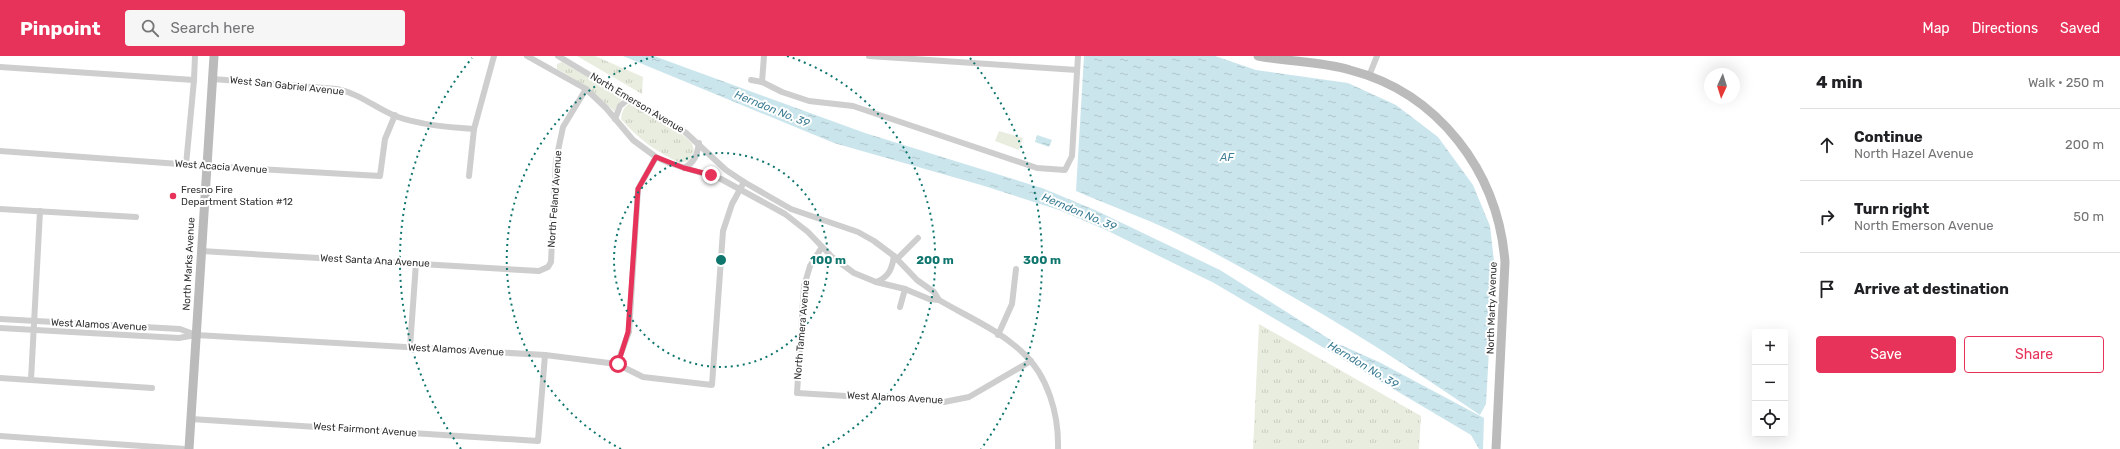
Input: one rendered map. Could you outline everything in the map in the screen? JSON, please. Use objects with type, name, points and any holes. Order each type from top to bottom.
[{"type":"street","points":[[186,164],[195,56]]},
{"type":"street","name":"North Marks Avenue","points":[[189,449],[214,56]]},
{"type":"street","points":[[470,176],[474,129],[494,56]]},
{"type":"street","name":"North Emerson Avenue","points":[[527,56],[586,90],[615,119],[633,140],[656,157],[684,168],[721,179],[741,188],[799,224],[843,266],[854,273],[876,282],[905,289],[929,299],[939,300],[1012,343],[1031,361],[1049,393],[1058,425],[1058,449]]},
{"type":"street","name":"North Emerson Avenue","points":[[558,56],[674,124],[699,143],[726,170],[744,182],[791,209],[858,232],[874,241],[896,257],[917,280],[934,292],[939,300]]},
{"type":"street","points":[[762,82],[764,56]]},
{"type":"street","points":[[869,56],[1077,70]]},
{"type":"street","points":[[751,80],[762,82],[782,92],[809,101],[853,106],[1038,168],[1065,170],[1072,156],[1078,56]]},
{"type":"street","name":"North Marty Avenue","points":[[1258,56],[1334,65],[1370,76],[1409,96],[1448,128],[1476,165],[1496,208],[1504,243],[1506,280],[1496,449]]},
{"type":"street","points":[[1370,76],[1377,56]]},
{"type":"street","points":[[0,67],[194,80]]},
{"type":"street","name":"West San Gabriel Avenue","points":[[213,79],[337,89],[356,94],[394,115],[441,127],[474,129]]},
{"type":"street","name":"North Feland Avenue","points":[[548,267],[551,262],[556,160],[563,128],[586,90]]},
{"type":"street","points":[[615,119],[620,106],[630,98]]},
{"type":"street","name":"West Acacia Avenue","points":[[0,151],[207,166],[380,176],[385,138],[394,115]]},
{"type":"street","points":[[684,168],[692,164],[696,158],[699,143]]},
{"type":"street","points":[[618,364],[628,332],[638,189],[656,157]]},
{"type":"street","points":[[741,188],[744,182]]},
{"type":"street","name":"West Alamos Avenue","points":[[0,319],[180,329],[196,334],[545,355],[618,364],[643,377],[712,385],[723,231],[729,212],[741,188]]},
{"type":"street","points":[[0,209],[136,217]]},
{"type":"street","points":[[31,380],[40,211]]},
{"type":"street","points":[[876,282],[886,277],[890,272],[896,257],[918,238]]},
{"type":"street","name":"North Tamera Avenue","points":[[797,393],[804,286],[810,266],[822,247]]},
{"type":"street","name":"West Santa Ana Avenue","points":[[201,251],[539,271],[548,267]]},
{"type":"street","points":[[410,347],[416,263]]},
{"type":"street","points":[[998,335],[1012,304],[1016,269]]},
{"type":"street","points":[[900,307],[905,289]]},
{"type":"street","name":"West Alamos Avenue","points":[[0,328],[179,338],[196,334]]},
{"type":"street","name":"West Fairmont Avenue","points":[[191,419],[538,441],[545,355]]},
{"type":"street","name":"West Alamos Avenue","points":[[797,393],[944,402],[970,397],[1031,361]]},
{"type":"street","points":[[0,378],[152,388]]},
{"type":"street","points":[[0,436],[185,449]]},
{"type":"green space","points":[[577,56],[595,56],[643,77],[642,94]]},
{"type":"green space","points":[[562,62],[623,98],[614,111],[587,87],[557,69],[557,64]]},
{"type":"green space","points":[[631,103],[677,130],[692,143],[694,151],[689,161],[680,163],[663,154],[641,139],[627,126],[621,119],[623,110]]},
{"type":"green space","points":[[999,131],[1023,138],[1019,150],[995,141]]},
{"type":"green space","points":[[1259,324],[1421,416],[1419,449],[1253,449]]},
{"type":"water","name":"Herndon No. 39","points":[[623,56],[654,56],[865,133],[1042,188],[1095,210],[1220,270],[1334,342],[1379,362],[1484,418],[1483,449],[1479,449],[1471,435],[1214,283],[1106,230],[1059,210],[981,185],[834,143]]},
{"type":"water","name":"AF","points":[[1084,56],[1215,56],[1256,70],[1348,83],[1396,105],[1438,137],[1473,185],[1490,226],[1494,261],[1486,404],[1480,415],[1373,345],[1264,280],[1176,233],[1076,191]]},
{"type":"water","points":[[1037,135],[1052,140],[1049,147],[1035,142]]},
{"type":"place","name":"Fresno Fire Department Station #12","points":[[173,196]]},
{"type":"route","points":[[618,364],[628,332],[638,189],[656,157],[684,168],[711,175]]}]
